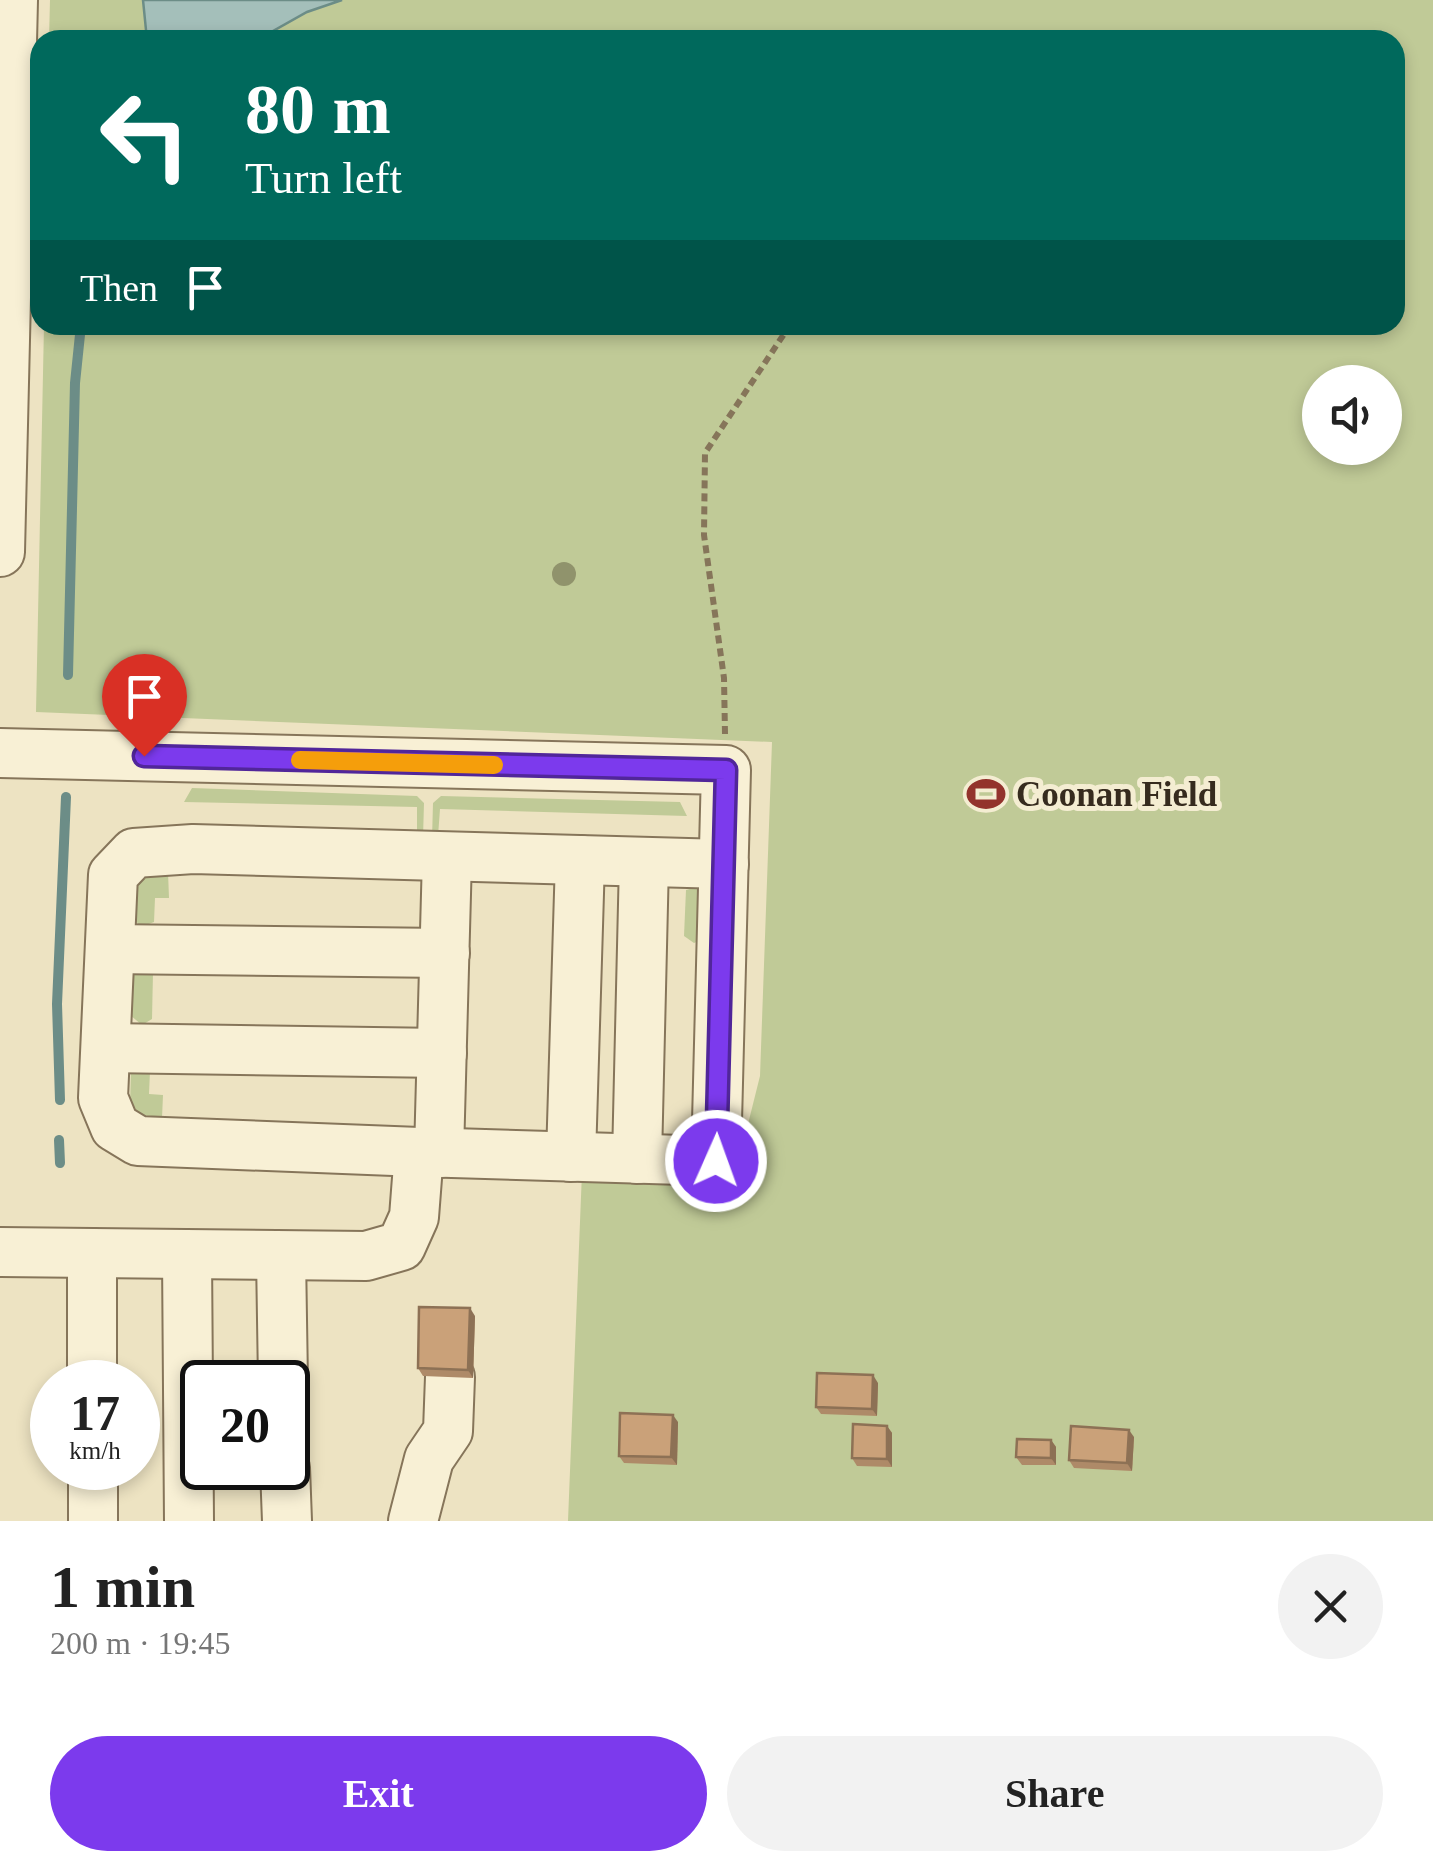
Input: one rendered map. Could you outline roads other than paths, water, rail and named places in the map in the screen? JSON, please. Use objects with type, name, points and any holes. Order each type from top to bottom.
[{"type":"street","points":[[0,552],[13,0]]},
{"type":"street","points":[[0,753],[726,770],[724,864],[716,1161],[138,1141],[116,1127],[103,1098],[113,875],[134,854],[193,849],[724,864]]},
{"type":"street","points":[[0,1252],[366,1256],[401,1246],[414,1216],[429,1153],[442,1053],[447,856]]},
{"type":"street","points":[[571,1157],[580,860]]},
{"type":"street","points":[[637,1159],[644,862]]},
{"type":"street","points":[[110,948],[445,953]]},
{"type":"street","points":[[106,1048],[442,1053]]},
{"type":"street","points":[[92,1253],[92,1360]]},
{"type":"street","points":[[187,1255],[189,1521]]},
{"type":"street","points":[[280,1256],[283,1360]]},
{"type":"street","points":[[413,1521],[429,1460],[448,1431],[450,1377]]},
{"type":"street","points":[[93,1490],[93,1521]]},
{"type":"street","points":[[286,1490],[287,1521]]},
{"type":"water","points":[[143,0],[342,0],[307,12],[275,30],[146,30]]},
{"type":"waterway","points":[[68,675],[75,383],[80,335]]},
{"type":"waterway","points":[[60,1100],[57,1004],[66,797]]},
{"type":"waterway","points":[[59,1140],[60,1163]]},
{"type":"place","name":"Coonan Field","points":[[986,794]]}]
